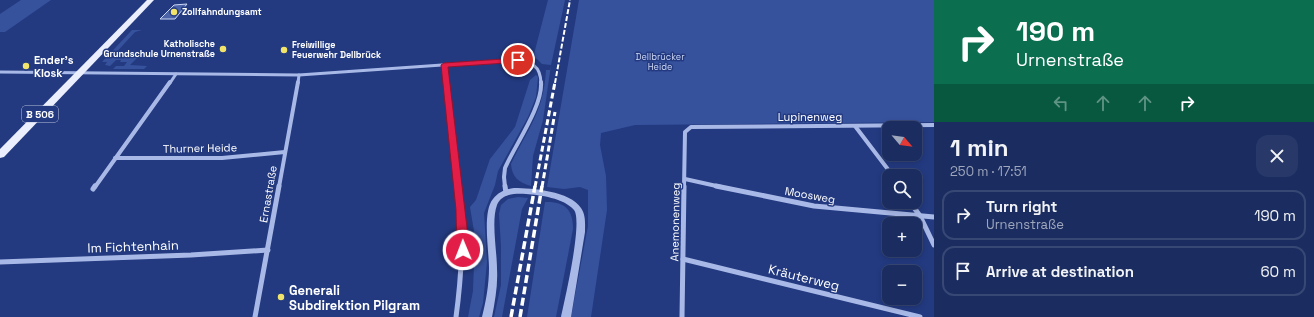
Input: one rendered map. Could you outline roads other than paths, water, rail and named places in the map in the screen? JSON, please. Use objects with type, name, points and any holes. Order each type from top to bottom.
[{"type":"main road","name":"B 506","points":[[0,155],[151,0]]},
{"type":"street","points":[[0,72],[299,75],[518,60],[529,63],[540,70],[542,76],[536,106],[531,119],[504,168],[503,179],[506,192]]},
{"type":"street","points":[[444,65],[463,236],[462,277],[456,317]]},
{"type":"street","points":[[93,189],[176,74]]},
{"type":"street","name":"Ernastraße","points":[[255,317],[299,75]]},
{"type":"street","name":"Lupinenweg","points":[[687,129],[691,127],[934,125]]},
{"type":"street","points":[[855,126],[888,169]]},
{"type":"street","name":"Anemonenweg","points":[[682,317],[685,132],[687,129]]},
{"type":"street","name":"Thurner Heide","points":[[115,158],[222,158],[285,152]]},
{"type":"street","name":"Moosweg","points":[[685,179],[814,206],[934,217]]},
{"type":"street","points":[[487,317],[491,299],[493,273],[492,210],[495,202],[506,192],[517,191],[559,197],[570,202],[578,209],[581,218],[581,232],[566,317]]},
{"type":"street","points":[[915,209],[934,245]]},
{"type":"street","name":"Im Fichtenhain","points":[[0,262],[191,255],[268,250]]},
{"type":"street","name":"Kräuterweg","points":[[683,259],[920,317]]},
{"type":"railway","points":[[555,83],[570,0]]},
{"type":"railway","points":[[535,187],[555,82]]},
{"type":"railway","points":[[542,187],[555,112]]},
{"type":"railway","points":[[511,317],[535,186]]},
{"type":"railway","points":[[520,317],[542,186]]},
{"type":"place","name":"Zollfahndungsamt","points":[[174,12]]},
{"type":"place","name":"Katholische Grundschule Urnenstraße","points":[[223,49]]},
{"type":"place","name":"Freiwillige Feuerwehr Dellbrück","points":[[284,50]]},
{"type":"place","name":"Ender's Kiosk","points":[[26,66]]},
{"type":"place","name":"Generali Subdirektion Pilgram","points":[[281,297]]},
{"type":"park label","name":"Dellbrücker Heide","points":[[660,62]]}]
